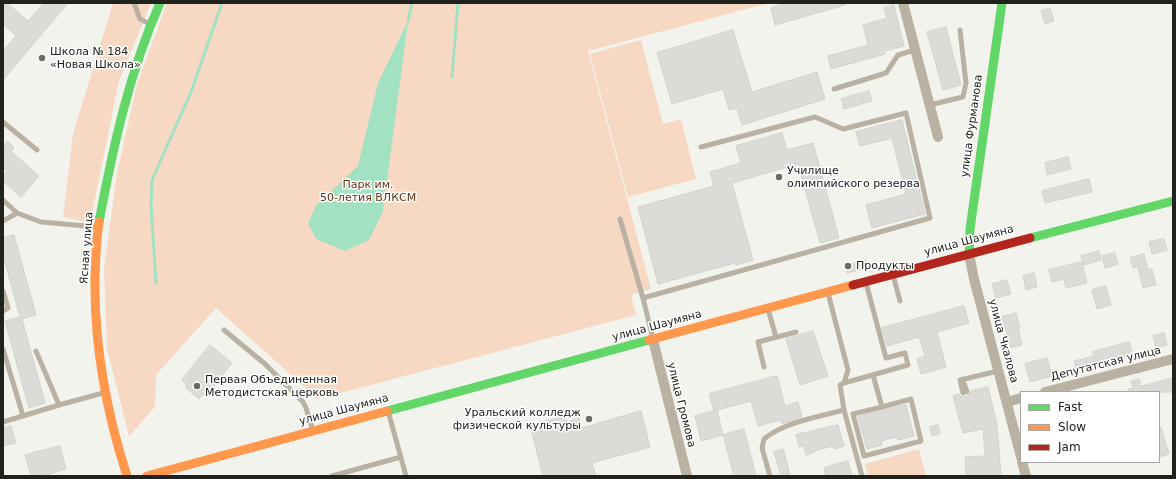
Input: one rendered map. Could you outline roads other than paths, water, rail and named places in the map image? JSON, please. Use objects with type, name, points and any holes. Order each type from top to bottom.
[{"type":"street","name":"Ясная улица","points":[[127,476],[119,455],[103,392],[97,345],[96,274],[98,227],[111,155],[129,85],[150,24],[160,3]]},
{"type":"street","points":[[903,3],[938,137]]},
{"type":"street","name":"улица Фурманова","points":[[969,254],[970,229],[1002,3]]},
{"type":"street","name":"улица Шаумяна","points":[[147,476],[893,274],[1173,201]]},
{"type":"street","name":"улица Чкалова","points":[[969,254],[974,279],[1020,453]]},
{"type":"street","name":"улица Громова","points":[[653,340],[687,476]]},
{"type":"street","name":"Депутатская улица","points":[[1049,391],[1173,359]]},
{"type":"street","points":[[1007,402],[1020,398]]},
{"type":"street","points":[[1022,463],[1026,476]]},
{"type":"lane","points":[[134,3],[140,19],[150,24]]},
{"type":"lane","points":[[929,105],[963,97],[966,83],[960,30]]},
{"type":"lane","points":[[834,89],[886,73],[898,55],[915,50]]},
{"type":"lane","points":[[643,298],[930,218],[906,113],[843,129],[815,117],[701,147]]},
{"type":"lane","points":[[3,122],[37,150]]},
{"type":"lane","points":[[3,200],[17,213],[41,222],[98,227]]},
{"type":"lane","points":[[3,221],[17,213]]},
{"type":"lane","points":[[620,219],[643,298],[653,340]]},
{"type":"lane","points":[[893,274],[900,301]]},
{"type":"lane","points":[[862,476],[844,410],[840,385],[908,365],[904,353],[886,358],[866,282]]},
{"type":"lane","points":[[3,291],[8,308],[3,311]]},
{"type":"lane","points":[[827,292],[840,329],[848,370],[844,383]]},
{"type":"lane","points":[[768,308],[776,337]]},
{"type":"lane","points":[[224,330],[265,364],[303,402],[313,432]]},
{"type":"lane","points":[[764,367],[758,342],[796,332]]},
{"type":"lane","points":[[3,349],[23,416]]},
{"type":"lane","points":[[36,351],[59,405]]},
{"type":"lane","points":[[965,393],[963,380],[998,371]]},
{"type":"lane","points":[[873,375],[882,407]]},
{"type":"lane","points":[[3,422],[103,392]]},
{"type":"lane","points":[[911,399],[922,441],[864,456],[853,414],[882,407],[911,399]]},
{"type":"lane","points":[[770,476],[762,448],[764,439],[771,433],[794,424],[844,410]]},
{"type":"lane","points":[[388,411],[406,476]]},
{"type":"lane","points":[[332,476],[401,457]]},
{"type":"waterway","points":[[156,283],[151,206],[152,180],[191,92],[222,3]]},
{"type":"waterway","points":[[408,21],[412,3]]},
{"type":"waterway","points":[[452,77],[458,3]]},
{"type":"place","name":"Школа № 184 «Новая Школа»","points":[[42,58]]},
{"type":"place","name":"Училище олимпийского резерва","points":[[779,177]]},
{"type":"place","name":"Продукты","points":[[848,266]]},
{"type":"place","name":"Первая Объединенная Методистская церковь","points":[[197,386]]},
{"type":"place","name":"Уральский колледж физической культуры","points":[[589,419]]},
{"type":"park label","name":"Парк им. 50-летия ВЛКСМ","points":[[368,191]]}]
